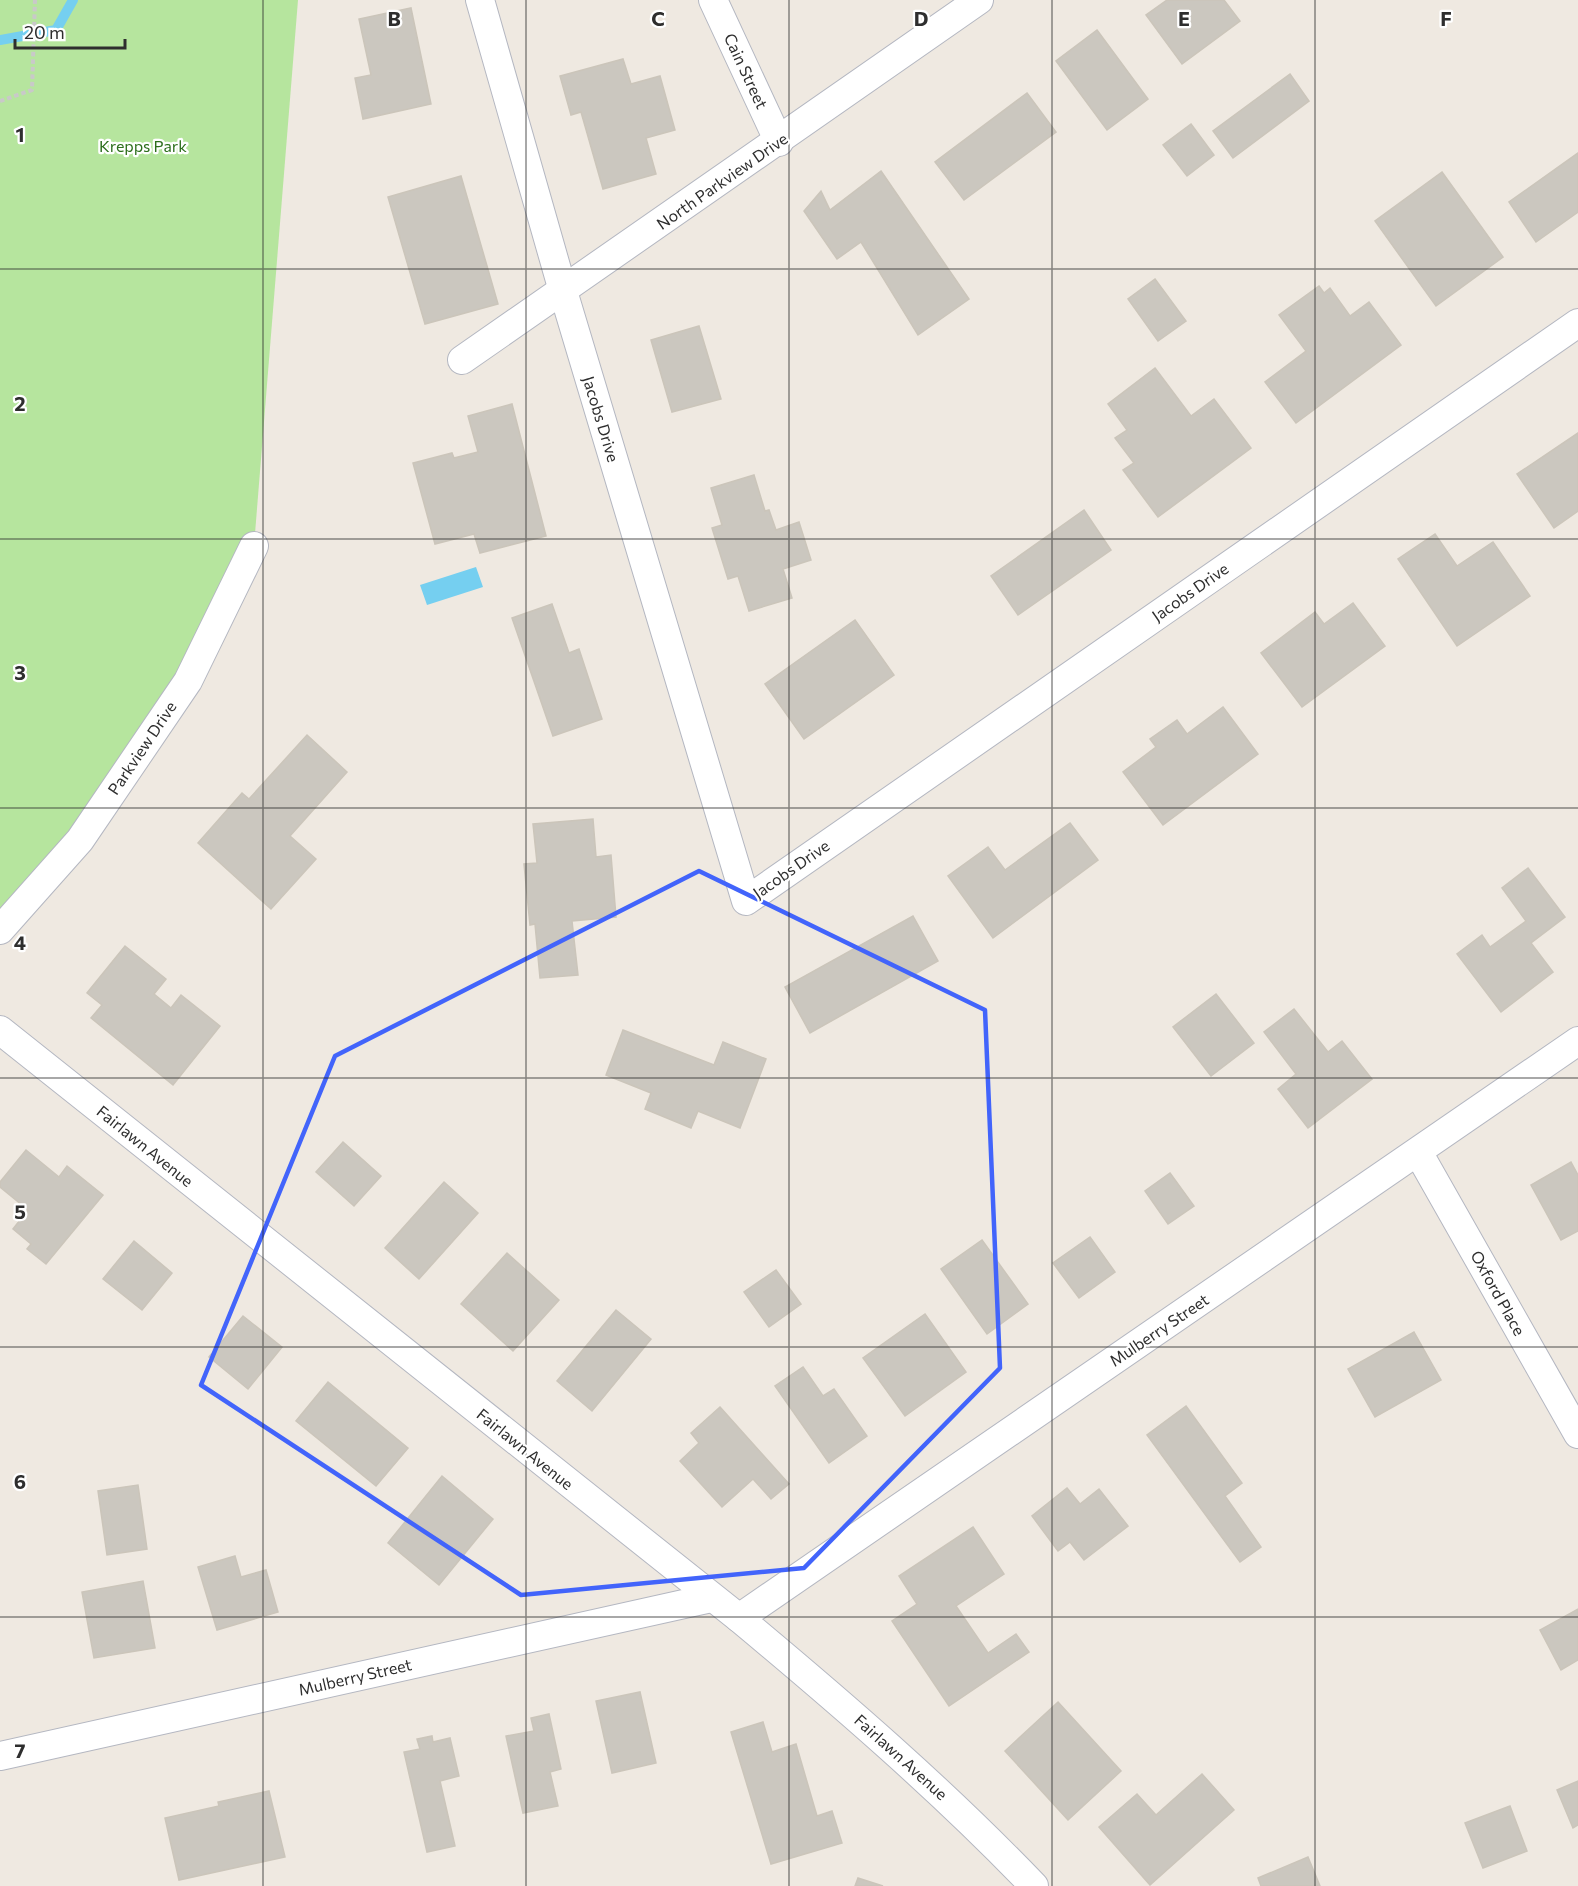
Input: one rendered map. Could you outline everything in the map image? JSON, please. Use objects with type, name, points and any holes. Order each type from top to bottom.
[{"type":"street","name":"Jacobs Drive","points":[[480,0],[563,291],[746,901],[1578,323]]},
{"type":"street","name":"Cain Street","points":[[712,0],[779,142]]},
{"type":"street","name":"North Parkview Drive","points":[[462,360],[779,142],[980,0]]},
{"type":"street","name":"Parkview Drive","points":[[0,930],[80,840],[181,691],[254,546]]},
{"type":"street","name":"Fairlawn Avenue","points":[[0,1030],[739,1618],[855,1714],[978,1827],[1034,1886]]},
{"type":"street","name":"Mulberry Street","points":[[739,1618],[1578,1041]]},
{"type":"street","name":"Oxford Place","points":[[1418,1152],[1578,1434]]},
{"type":"street","name":"Mulberry Street","points":[[0,1756],[711,1598]]},
{"type":"path","points":[[0,101],[32,90],[35,0]]},
{"type":"highlighted area","points":[[699,871],[985,1010],[1000,1368],[804,1568],[521,1595],[201,1385],[335,1056]]},
{"type":"green space","name":"Krepps Park","points":[[0,0],[298,0],[254,546],[188,681],[0,930]]},
{"type":"water","points":[[476,567],[483,587],[427,605],[420,585]]},
{"type":"building","points":[[1167,0],[1224,0],[1240,21],[1182,64],[1146,15]]},
{"type":"building","points":[[411,8],[431,104],[363,119],[355,78],[371,75],[359,19]]},
{"type":"building","points":[[1097,30],[1148,99],[1107,130],[1056,61]]},
{"type":"building","points":[[623,59],[631,84],[660,76],[675,130],[646,138],[656,174],[603,189],[581,112],[571,115],[560,76]]},
{"type":"building","points":[[1290,74],[1309,101],[1233,158],[1213,131]]},
{"type":"building","points":[[1027,93],[1056,132],[964,200],[935,162]]},
{"type":"building","points":[[1191,124],[1214,155],[1187,176],[1163,145]]},
{"type":"building","points":[[1578,153],[1578,212],[1536,242],[1509,202]]},
{"type":"building","points":[[881,171],[969,299],[918,335],[861,242],[837,259],[804,211],[821,191],[830,210]]},
{"type":"building","points":[[1442,172],[1503,257],[1436,306],[1375,221]]},
{"type":"building","points":[[461,176],[498,304],[425,324],[388,197]]},
{"type":"building","points":[[1155,279],[1186,321],[1158,341],[1128,299]]},
{"type":"building","points":[[1319,286],[1324,293],[1330,288],[1350,316],[1369,302],[1401,345],[1296,423],[1265,382],[1306,351],[1279,315]]},
{"type":"building","points":[[699,326],[721,399],[672,412],[651,340]]},
{"type":"building","points":[[1155,368],[1191,416],[1214,399],[1251,448],[1158,517],[1123,470],[1134,463],[1115,438],[1127,430],[1108,404]]},
{"type":"building","points":[[512,404],[546,536],[480,553],[474,534],[435,544],[413,463],[452,453],[454,458],[478,452],[468,416]]},
{"type":"building","points":[[1578,433],[1578,511],[1554,528],[1517,474]]},
{"type":"building","points":[[754,475],[765,511],[769,510],[776,530],[799,522],[811,560],[783,569],[792,598],[749,611],[738,576],[728,579],[712,528],[722,525],[711,488]]},
{"type":"building","points":[[1084,510],[1111,550],[1018,615],[991,576]]},
{"type":"building","points":[[1435,534],[1457,566],[1493,542],[1530,596],[1457,646],[1398,559]]},
{"type":"building","points":[[1353,603],[1385,646],[1302,707],[1261,653],[1315,612],[1324,624]]},
{"type":"building","points":[[552,604],[569,653],[579,649],[602,719],[553,736],[512,618]]},
{"type":"building","points":[[855,620],[894,675],[804,739],[765,684]]},
{"type":"building","points":[[1223,707],[1258,754],[1163,825],[1123,772],[1156,747],[1150,739],[1177,720],[1187,734]]},
{"type":"building","points":[[307,735],[347,772],[290,836],[316,859],[271,909],[198,843],[242,793],[249,799]]},
{"type":"building","points":[[593,819],[596,857],[611,855],[616,917],[572,921],[578,975],[540,978],[535,924],[530,925],[524,864],[537,863],[533,824]]},
{"type":"building","points":[[1070,823],[1098,860],[993,938],[948,876],[988,847],[1005,870]]},
{"type":"building","points":[[1528,868],[1565,917],[1531,943],[1553,972],[1501,1012],[1457,954],[1482,935],[1490,947],[1526,921],[1502,888]]},
{"type":"building","points":[[913,916],[938,961],[810,1033],[785,987]]},
{"type":"building","points":[[125,946],[166,979],[154,994],[171,1008],[181,995],[220,1026],[173,1085],[91,1018],[102,1005],[87,993]]},
{"type":"building","points":[[1216,994],[1254,1043],[1211,1076],[1173,1027]]},
{"type":"building","points":[[1294,1009],[1328,1052],[1342,1041],[1372,1079],[1308,1128],[1278,1089],[1296,1074],[1264,1032]]},
{"type":"building","points":[[623,1030],[714,1065],[723,1042],[766,1059],[740,1128],[698,1111],[691,1128],[645,1109],[651,1093],[606,1075]]},
{"type":"building","points":[[343,1142],[381,1176],[354,1206],[316,1172]]},
{"type":"building","points":[[26,1150],[59,1177],[67,1166],[103,1195],[46,1264],[27,1249],[31,1244],[13,1229],[28,1210],[0,1187],[0,1182]]},
{"type":"building","points":[[1571,1162],[1578,1175],[1578,1231],[1561,1240],[1531,1185]]},
{"type":"building","points":[[1170,1173],[1194,1206],[1168,1224],[1145,1191]]},
{"type":"building","points":[[444,1182],[478,1213],[419,1279],[385,1248]]},
{"type":"building","points":[[1090,1237],[1115,1272],[1079,1298],[1053,1263]]},
{"type":"building","points":[[982,1240],[1028,1304],[987,1334],[941,1269]]},
{"type":"building","points":[[134,1241],[172,1273],[142,1310],[103,1279]]},
{"type":"building","points":[[507,1253],[559,1300],[513,1351],[461,1304]]},
{"type":"building","points":[[776,1270],[801,1304],[769,1327],[744,1292]]},
{"type":"building","points":[[616,1310],[651,1339],[592,1411],[557,1381]]},
{"type":"building","points":[[925,1314],[966,1372],[905,1416],[863,1358]]},
{"type":"building","points":[[243,1316],[282,1347],[248,1389],[209,1357]]},
{"type":"building","points":[[1414,1332],[1441,1380],[1375,1417],[1348,1369]]},
{"type":"building","points":[[803,1367],[823,1396],[834,1389],[867,1436],[829,1463],[775,1386]]},
{"type":"building","points":[[328,1382],[408,1448],[376,1486],[296,1421]]},
{"type":"building","points":[[1186,1406],[1242,1483],[1225,1496],[1261,1547],[1240,1562],[1147,1435]]},
{"type":"building","points":[[720,1407],[789,1484],[771,1499],[753,1479],[722,1507],[680,1461],[699,1443],[691,1433]]},
{"type":"building","points":[[442,1476],[493,1519],[439,1585],[388,1543]]},
{"type":"building","points":[[138,1485],[147,1549],[107,1555],[98,1491]]},
{"type":"building","points":[[1067,1488],[1080,1504],[1099,1489],[1128,1526],[1084,1560],[1070,1542],[1058,1551],[1032,1516]]},
{"type":"building","points":[[973,1527],[1004,1574],[956,1606],[988,1653],[1016,1634],[1029,1652],[949,1706],[892,1621],[917,1604],[899,1576]]},
{"type":"building","points":[[235,1556],[241,1577],[266,1570],[278,1612],[217,1630],[198,1567]]},
{"type":"building","points":[[143,1581],[155,1648],[94,1658],[82,1592]]},
{"type":"building","points":[[1578,1609],[1578,1660],[1561,1670],[1540,1630]]},
{"type":"building","points":[[640,1692],[656,1763],[612,1773],[596,1701]]},
{"type":"building","points":[[1058,1702],[1121,1771],[1068,1820],[1005,1751]]},
{"type":"building","points":[[549,1714],[561,1769],[550,1772],[558,1806],[523,1813],[506,1736],[534,1731],[531,1718]]},
{"type":"building","points":[[763,1722],[772,1752],[796,1744],[817,1816],[832,1811],[842,1843],[771,1864],[731,1732]]},
{"type":"building","points":[[432,1736],[433,1742],[450,1738],[459,1776],[440,1781],[455,1846],[427,1852],[404,1752],[420,1749],[417,1739]]},
{"type":"building","points":[[1202,1774],[1234,1810],[1150,1885],[1099,1827],[1137,1794],[1156,1815]]},
{"type":"building","points":[[1578,1781],[1578,1825],[1573,1828],[1557,1790]]},
{"type":"building","points":[[269,1791],[285,1857],[179,1880],[165,1818],[219,1806],[218,1802]]},
{"type":"building","points":[[1510,1806],[1527,1851],[1483,1868],[1465,1823]]},
{"type":"building","points":[[1308,1857],[1320,1886],[1261,1886],[1258,1878]]},
{"type":"building","points":[[858,1878],[883,1886],[855,1886]]},
{"type":"waterway","points":[[0,40],[56,30],[73,0]]}]
